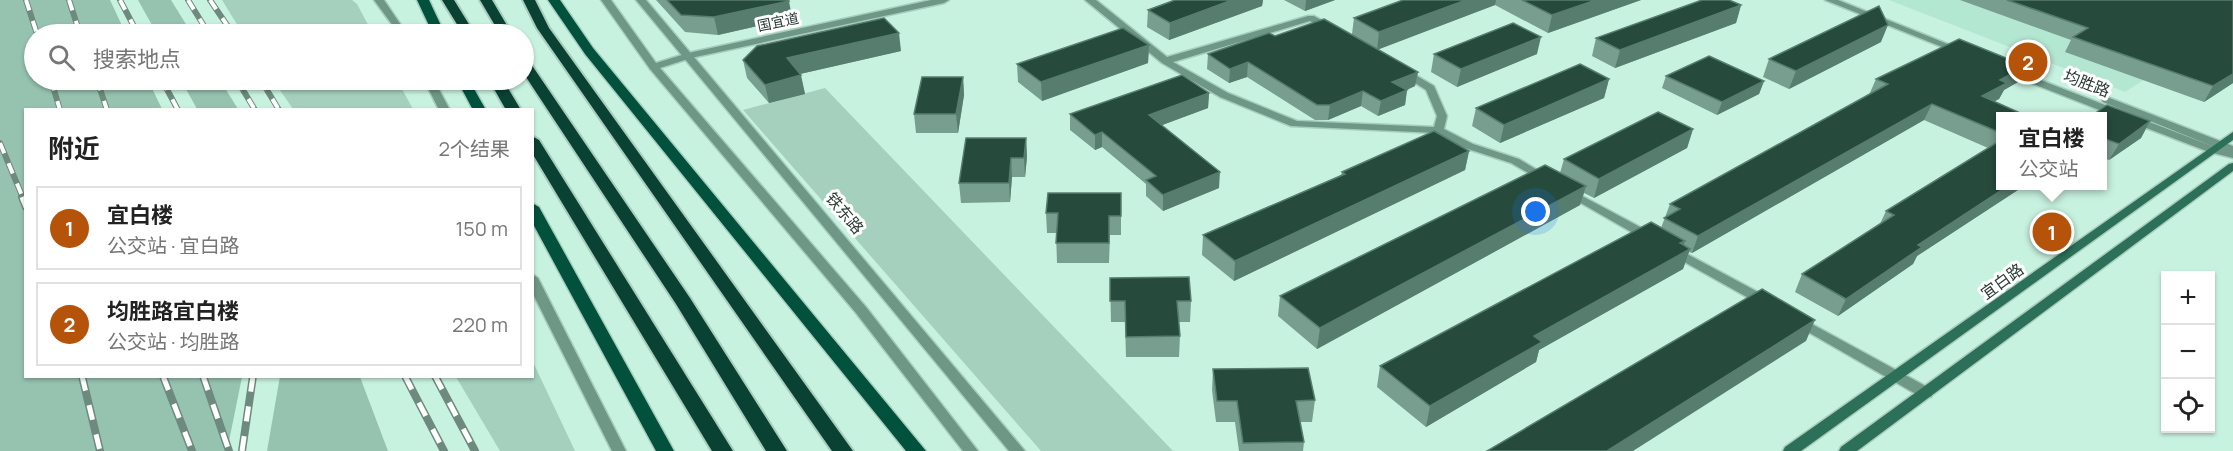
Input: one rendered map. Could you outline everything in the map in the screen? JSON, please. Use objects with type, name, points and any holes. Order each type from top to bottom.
[{"type":"highway","points":[[486,0],[500,24]]},
{"type":"highway","points":[[530,0],[543,28],[555,46],[843,451]]},
{"type":"highway","points":[[448,1],[463,24]]},
{"type":"highway","points":[[534,79],[684,303],[777,451]]},
{"type":"highway","points":[[502,90],[513,108]]},
{"type":"highway","points":[[534,143],[723,451]]},
{"type":"main road","points":[[423,0],[434,24]]},
{"type":"main road","points":[[554,0],[590,51],[917,451]]},
{"type":"main road","points":[[469,90],[479,108]]},
{"type":"main road","name":"宜白路","points":[[1790,451],[2225,150],[2233,135]]},
{"type":"main road","points":[[1846,451],[2233,166]]},
{"type":"main road","points":[[534,211],[665,451]]},
{"type":"street","points":[[379,0],[396,24]]},
{"type":"street","points":[[606,0],[654,67],[861,310],[970,451]]},
{"type":"street","name":"铁东路","points":[[641,0],[1018,451]]},
{"type":"street","name":"国宜道","points":[[654,67],[688,56],[944,0]]},
{"type":"street","points":[[1090,0],[1165,61],[1224,95],[1295,124],[1438,130],[1469,146],[1515,161],[1926,393]]},
{"type":"street","points":[[1830,0],[1972,52],[1849,0]]},
{"type":"street","points":[[1165,61],[1311,18],[1341,35]]},
{"type":"street","points":[[1390,63],[1430,88],[1442,116],[1438,130]]},
{"type":"street","name":"均胜路","points":[[2000,63],[2225,150]]},
{"type":"street","points":[[434,90],[444,108]]},
{"type":"street","points":[[534,282],[619,451]]},
{"type":"shaded area","points":[[0,0],[110,0],[121,24],[24,24],[24,90],[153,90],[162,108],[24,108],[24,378],[242,378],[227,451],[0,451]]},
{"type":"shaded area","points":[[138,0],[171,0],[186,24],[151,24]]},
{"type":"shaded area","points":[[222,0],[352,0],[357,4],[368,24],[237,24]]},
{"type":"shaded area","points":[[1889,0],[2143,0],[2225,28],[2125,92]]},
{"type":"shaded area","points":[[825,88],[1173,451],[1041,451],[743,110]]},
{"type":"shaded area","points":[[187,90],[226,90],[237,108],[196,108]]},
{"type":"shaded area","points":[[280,90],[403,90],[412,108],[292,108]]},
{"type":"shaded area","points":[[534,364],[575,451],[500,451],[457,378],[534,378]]},
{"type":"shaded area","points":[[280,378],[360,378],[388,451],[267,451]]},
{"type":"building","points":[[667,0],[789,1],[714,17],[681,15]]},
{"type":"building","points":[[1175,0],[1232,0],[1170,23],[1148,10]]},
{"type":"building","points":[[1403,0],[1466,0],[1379,32],[1354,18]]},
{"type":"building","points":[[1522,0],[1596,0],[1552,15]]},
{"type":"building","points":[[1702,0],[1729,0],[1741,5],[1620,50],[1596,38]]},
{"type":"building","points":[[2007,0],[2233,0],[2233,74],[2213,86],[2073,37],[2088,28]]},
{"type":"building","points":[[1879,6],[1888,25],[1796,71],[1769,59]]},
{"type":"building","points":[[884,18],[899,33],[787,58],[801,75],[765,85],[743,60],[757,46]]},
{"type":"building","points":[[1324,19],[1418,72],[1392,82],[1407,90],[1381,101],[1363,91],[1330,105],[1317,105],[1248,62],[1230,69],[1208,54],[1269,33],[1275,36]]},
{"type":"building","points":[[1513,23],[1541,37],[1461,69],[1434,54]]},
{"type":"building","points":[[1123,28],[1149,45],[1041,82],[1017,64]]},
{"type":"building","points":[[1959,39],[2026,66],[2000,80],[2007,83],[1982,96],[2018,112],[1996,112],[1996,131],[1932,104],[1698,236],[1664,218],[1680,209],[1670,204],[1888,84],[1876,79]]},
{"type":"building","points":[[1709,56],[1764,81],[1722,102],[1666,76]]},
{"type":"building","points":[[1580,64],[1609,79],[1504,125],[1476,108]]},
{"type":"building","points":[[1182,75],[1209,93],[1149,115],[1220,172],[1163,195],[1146,180],[1156,176],[1102,132],[1095,135],[1070,114]]},
{"type":"building","points":[[922,77],[963,77],[956,114],[914,114]]},
{"type":"building","points":[[2107,105],[2150,121],[2119,144],[2107,140],[2107,112],[2097,112]]},
{"type":"building","points":[[1658,112],[1693,129],[1599,179],[1564,159]]},
{"type":"building","points":[[1434,131],[1469,151],[1235,261],[1203,235],[1345,174],[1342,172]]},
{"type":"building","points":[[966,138],[1026,138],[1024,158],[1011,158],[1009,183],[959,183]]},
{"type":"building","points":[[1996,143],[1996,190],[2002,190],[1918,245],[1922,247],[1846,299],[1802,274],[1894,215],[1886,211]]},
{"type":"building","points":[[1545,165],[1586,186],[1320,328],[1280,296]]},
{"type":"building","points":[[1048,193],[1121,193],[1121,216],[1109,216],[1109,243],[1056,243],[1058,213],[1046,213]]},
{"type":"building","points":[[1651,222],[1685,241],[1680,243],[1690,249],[1534,336],[1542,342],[1430,406],[1380,366]]},
{"type":"building","points":[[1189,277],[1191,301],[1177,301],[1180,336],[1126,337],[1125,301],[1110,301],[1110,278]]},
{"type":"building","points":[[1762,289],[1815,320],[1607,451],[1487,451]]},
{"type":"building","points":[[1308,368],[1315,400],[1296,401],[1304,442],[1243,443],[1237,401],[1217,401],[1213,369]]},
{"type":"railway","points":[[26,0],[34,24]]},
{"type":"railway","points":[[69,0],[77,24]]},
{"type":"railway","points":[[120,0],[133,24]]},
{"type":"railway","points":[[188,0],[203,24]]},
{"type":"railway","points":[[210,0],[226,24]]},
{"type":"railway","points":[[54,90],[59,108]]},
{"type":"railway","points":[[100,90],[106,108]]},
{"type":"railway","points":[[167,90],[177,108]]},
{"type":"railway","points":[[243,90],[254,108]]},
{"type":"railway","points":[[267,90],[278,108]]},
{"type":"railway","points":[[0,143],[23,198]]},
{"type":"railway","points":[[22,197],[24,202]]},
{"type":"railway","points":[[82,378],[100,451]]},
{"type":"railway","points":[[164,378],[192,451]]},
{"type":"railway","points":[[204,378],[229,451]]},
{"type":"railway","points":[[242,451],[253,378]]},
{"type":"railway","points":[[406,378],[444,451]]},
{"type":"railway","points":[[436,378],[475,451]]},
{"type":"place","name":"均胜路宜白楼","points":[[2028,62]]},
{"type":"place","name":"宜白楼","points":[[2052,232]]}]
